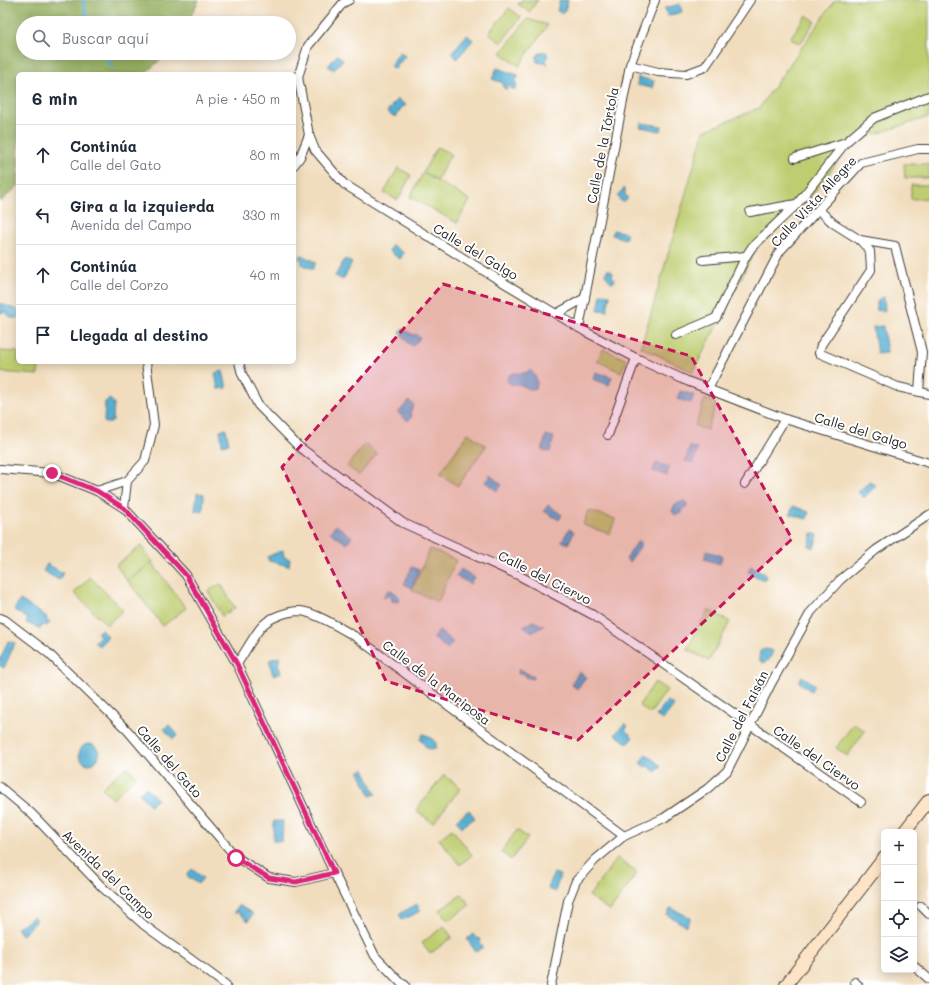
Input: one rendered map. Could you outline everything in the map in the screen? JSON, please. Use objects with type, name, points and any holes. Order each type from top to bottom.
[{"type":"main road","points":[[906,829],[929,800]]},
{"type":"main road","points":[[786,985],[881,862]]},
{"type":"street","name":"Calle del Galgo","points":[[349,0],[343,3],[334,13],[308,46],[298,77],[309,135],[315,150],[344,184],[579,328],[636,358],[687,381],[785,419],[929,463]]},
{"type":"street","name":"Calle de la Tórtola","points":[[579,328],[630,65],[655,0]]},
{"type":"street","points":[[630,65],[658,72],[686,74],[705,67],[750,0]]},
{"type":"street","points":[[676,335],[716,318],[746,256],[752,247],[797,204],[846,142],[874,118],[929,96]]},
{"type":"street","points":[[296,162],[300,157],[309,135]]},
{"type":"street","points":[[795,158],[846,142]]},
{"type":"street","name":"Calle Vista Allegre","points":[[708,389],[780,251],[861,163],[918,149],[929,150]]},
{"type":"street","points":[[300,157],[315,150]]},
{"type":"street","points":[[750,212],[797,204]]},
{"type":"street","points":[[819,210],[833,222],[860,240],[870,251],[871,270],[821,345],[819,353],[898,387],[929,394]]},
{"type":"street","points":[[860,240],[895,246],[922,352],[919,391]]},
{"type":"street","points":[[703,260],[746,256]]},
{"type":"street","points":[[556,314],[585,298]]},
{"type":"street","points":[[608,435],[636,358]]},
{"type":"street","points":[[97,491],[127,481],[145,461],[154,425],[146,364]]},
{"type":"street","name":"Calle del Ciervo","points":[[240,364],[242,374],[258,405],[298,446],[403,523],[518,575],[593,615],[861,802]]},
{"type":"street","points":[[745,484],[785,419]]},
{"type":"street","points":[[0,469],[52,473],[97,491],[124,508],[186,575],[237,664],[334,873],[375,956],[401,983],[405,985]]},
{"type":"street","points":[[124,508],[127,481]]},
{"type":"street","name":"Calle del Faisán","points":[[551,985],[568,901],[576,881],[595,860],[624,836],[664,818],[707,789],[726,771],[772,682],[811,612],[840,580],[876,550],[929,516]]},
{"type":"street","name":"Calle de la Mariposa","points":[[237,664],[262,626],[273,618],[300,611],[317,616],[356,637],[624,836]]},
{"type":"street","name":"Calle del Gato","points":[[0,618],[5,620],[47,652],[128,731],[236,858],[269,878],[296,882],[334,873]]},
{"type":"street","name":"Avenida del Campo","points":[[0,787],[31,813],[102,887],[144,926],[226,985]]},
{"type":"street","points":[[921,906],[929,914]]},
{"type":"street","points":[[917,969],[929,979]]},
{"type":"highlighted area","points":[[443,284],[691,356],[792,539],[578,740],[386,681],[282,467]]},
{"type":"green space","points":[[0,0],[199,0],[191,16],[16,16],[16,60],[160,60],[146,72],[16,72],[16,188],[0,202]]},
{"type":"green space","points":[[521,0],[538,0],[529,12],[518,4]]},
{"type":"green space","points":[[835,0],[929,0],[929,117],[854,141],[807,201],[757,247],[693,372],[641,347],[704,131],[759,108]]},
{"type":"green space","points":[[509,8],[521,17],[501,43],[489,33]]},
{"type":"green space","points":[[806,15],[815,21],[800,44],[790,38]]},
{"type":"green space","points":[[527,19],[548,25],[519,66],[501,53]]},
{"type":"green space","points":[[437,147],[451,154],[437,180],[423,172]]},
{"type":"green space","points":[[904,164],[929,164],[929,178],[905,178]]},
{"type":"green space","points":[[398,168],[411,175],[398,200],[384,193]]},
{"type":"green space","points":[[423,173],[470,200],[457,223],[410,197]]},
{"type":"green space","points":[[911,185],[929,185],[929,198],[911,199]]},
{"type":"green space","points":[[603,349],[627,360],[621,372],[597,361]]},
{"type":"green space","points":[[0,351],[16,352],[16,364],[39,364],[38,375],[0,372]]},
{"type":"green space","points":[[705,399],[717,404],[707,430],[695,426]]},
{"type":"green space","points":[[468,433],[486,446],[458,486],[440,474]]},
{"type":"green space","points":[[365,444],[377,454],[359,475],[347,466]]},
{"type":"green space","points":[[588,510],[615,519],[610,534],[583,525]]},
{"type":"green space","points":[[141,546],[153,562],[127,581],[116,565]]},
{"type":"green space","points":[[430,549],[456,560],[438,602],[412,590]]},
{"type":"green space","points":[[152,563],[186,608],[163,626],[128,581]]},
{"type":"green space","points":[[90,577],[123,610],[107,625],[74,593]]},
{"type":"green space","points":[[221,584],[235,608],[222,616],[208,591]]},
{"type":"green space","points":[[708,610],[730,622],[709,661],[687,649]]},
{"type":"green space","points":[[655,682],[667,690],[650,714],[639,705]]},
{"type":"green space","points":[[854,723],[865,731],[847,756],[836,748]]},
{"type":"green space","points":[[127,766],[136,776],[113,799],[102,788]]},
{"type":"green space","points":[[444,775],[461,788],[433,823],[416,810]]},
{"type":"green space","points":[[452,829],[472,855],[460,865],[439,839]]},
{"type":"green space","points":[[517,830],[528,838],[511,860],[501,852]]},
{"type":"green space","points":[[617,858],[637,873],[610,911],[589,896]]},
{"type":"green space","points":[[462,894],[470,905],[448,921],[440,910]]},
{"type":"green space","points":[[444,926],[452,937],[430,954],[422,943]]},
{"type":"water","points":[[560,0],[568,0],[564,13],[557,11]]},
{"type":"water","points":[[680,4],[682,12],[667,16],[665,8]]},
{"type":"water","points":[[467,35],[473,40],[457,59],[451,53]]},
{"type":"water","points":[[400,52],[405,56],[395,69],[390,66]]},
{"type":"water","points":[[541,52],[546,52],[548,56],[546,62],[548,64],[537,62],[536,57]]},
{"type":"water","points":[[337,55],[343,59],[334,70],[328,66]]},
{"type":"water","points":[[497,68],[518,75],[518,78],[515,81],[517,86],[515,89],[512,89],[509,85],[507,89],[505,89],[502,86],[503,83],[492,79]]},
{"type":"water","points":[[638,77],[654,81],[652,88],[637,85]]},
{"type":"water","points":[[397,99],[406,105],[404,107],[403,106],[395,117],[387,112]]},
{"type":"water","points":[[641,123],[662,126],[661,131],[640,127]]},
{"type":"water","points":[[624,188],[627,200],[622,202],[618,198],[618,195]]},
{"type":"water","points":[[613,230],[627,233],[625,239],[612,235]]},
{"type":"water","points":[[392,245],[404,253],[400,259],[389,251]]},
{"type":"water","points":[[301,255],[316,262],[313,269],[301,264],[303,261],[299,259]]},
{"type":"water","points":[[345,259],[352,263],[343,280],[335,276]]},
{"type":"water","points":[[607,270],[610,270],[613,273],[612,277],[615,279],[614,282],[611,282],[605,275]]},
{"type":"water","points":[[601,294],[610,295],[607,311],[598,310]]},
{"type":"water","points":[[884,297],[885,310],[876,310],[877,302]]},
{"type":"water","points":[[0,303],[16,309],[16,318],[12,318],[4,312],[0,313]]},
{"type":"water","points":[[883,326],[887,353],[877,354],[873,327]]},
{"type":"water","points":[[402,329],[414,335],[416,334],[420,338],[413,346],[408,343],[400,332]]},
{"type":"water","points":[[530,370],[537,381],[534,389],[529,389],[519,384],[512,384],[507,381],[510,374],[525,373]]},
{"type":"water","points":[[223,371],[227,388],[218,389],[215,373]]},
{"type":"water","points":[[596,372],[612,377],[609,385],[593,379]]},
{"type":"water","points":[[680,391],[694,395],[691,403],[677,399]]},
{"type":"water","points":[[110,399],[114,403],[113,421],[111,421],[111,423],[105,423],[105,402]]},
{"type":"water","points":[[409,401],[414,405],[410,413],[412,416],[408,421],[398,413]]},
{"type":"water","points":[[226,429],[229,444],[222,445],[220,430]]},
{"type":"water","points":[[546,435],[554,437],[550,452],[542,450]]},
{"type":"water","points":[[690,447],[698,449],[693,463],[685,461]]},
{"type":"water","points":[[656,463],[669,467],[667,476],[653,471]]},
{"type":"water","points":[[490,475],[502,485],[497,491],[485,482]]},
{"type":"water","points":[[870,481],[876,486],[864,498],[858,492]]},
{"type":"water","points":[[197,493],[204,494],[203,512],[195,511]]},
{"type":"water","points":[[684,501],[687,503],[687,506],[683,509],[682,513],[677,515],[674,514],[672,511],[675,504]]},
{"type":"water","points":[[548,505],[562,515],[559,520],[544,511]]},
{"type":"water","points":[[793,506],[809,512],[807,519],[790,514]]},
{"type":"water","points":[[336,525],[352,537],[347,544],[330,532]]},
{"type":"water","points":[[569,529],[574,532],[568,544],[562,541]]},
{"type":"water","points":[[812,533],[818,535],[814,548],[809,546]]},
{"type":"water","points":[[638,541],[642,544],[629,562],[626,559]]},
{"type":"water","points":[[283,550],[284,557],[290,559],[289,566],[269,561],[267,557]]},
{"type":"water","points":[[707,551],[722,556],[720,564],[704,559]]},
{"type":"water","points":[[47,564],[63,573],[59,580],[43,571]]},
{"type":"water","points":[[751,566],[764,573],[766,577],[765,579],[761,579],[748,572]]},
{"type":"water","points":[[412,567],[419,570],[412,588],[404,584]]},
{"type":"water","points":[[461,569],[474,577],[470,584],[456,576]]},
{"type":"water","points":[[391,590],[398,595],[400,600],[398,602],[392,601],[388,595],[385,598],[383,597],[387,591]]},
{"type":"water","points":[[20,600],[47,617],[46,619],[50,623],[47,626],[43,624],[40,629],[32,624],[26,623],[28,619],[14,610]]},
{"type":"water","points":[[533,621],[544,626],[533,632],[523,626]]},
{"type":"water","points":[[101,629],[108,637],[99,646],[94,642],[100,636],[97,633]]},
{"type":"water","points":[[439,631],[453,642],[447,649],[433,638]]},
{"type":"water","points":[[8,641],[15,643],[4,668],[0,666],[0,660]]},
{"type":"water","points":[[766,649],[773,651],[769,660],[763,663],[759,660],[760,650]]},
{"type":"water","points":[[279,657],[280,661],[278,663],[281,673],[273,675],[269,660]]},
{"type":"water","points":[[519,668],[535,677],[532,679],[526,677],[524,673],[518,674]]},
{"type":"water","points":[[579,672],[586,677],[577,689],[571,684]]},
{"type":"water","points":[[802,676],[815,685],[811,691],[799,682]]},
{"type":"water","points":[[667,701],[674,705],[663,720],[656,716]]},
{"type":"water","points":[[625,723],[628,726],[625,730],[633,737],[628,744],[615,734]]},
{"type":"water","points":[[169,725],[178,735],[173,739],[164,729]]},
{"type":"water","points":[[423,734],[428,736],[436,743],[436,748],[430,749],[426,747],[420,739]]},
{"type":"water","points":[[89,744],[96,747],[99,754],[96,761],[89,764],[82,761],[79,754],[82,747]]},
{"type":"water","points":[[646,754],[661,766],[656,772],[648,766],[645,767],[640,763]]},
{"type":"water","points":[[364,769],[376,794],[371,796],[359,772]]},
{"type":"water","points":[[146,787],[157,799],[150,805],[139,793]]},
{"type":"water","points":[[469,810],[475,818],[462,827],[456,820]]},
{"type":"water","points":[[274,821],[283,821],[282,841],[273,841]]},
{"type":"water","points":[[192,869],[203,878],[198,884],[186,875]]},
{"type":"water","points":[[554,873],[560,875],[555,892],[548,889]]},
{"type":"water","points":[[417,904],[421,911],[402,920],[399,914]]},
{"type":"water","points":[[239,905],[253,914],[248,921],[238,912],[234,912]]},
{"type":"water","points":[[671,908],[691,918],[686,926],[667,915]]},
{"type":"water","points":[[33,917],[36,918],[36,922],[23,935],[17,930],[17,927]]},
{"type":"water","points":[[473,934],[477,938],[481,939],[480,943],[483,947],[476,952],[467,939]]},
{"type":"waterway","points":[[83,0],[86,16]]},
{"type":"waterway","points":[[107,60],[113,67]]},
{"type":"route","points":[[52,473],[97,491],[124,508],[186,575],[237,664],[334,873],[296,882],[269,878],[236,858]]}]
